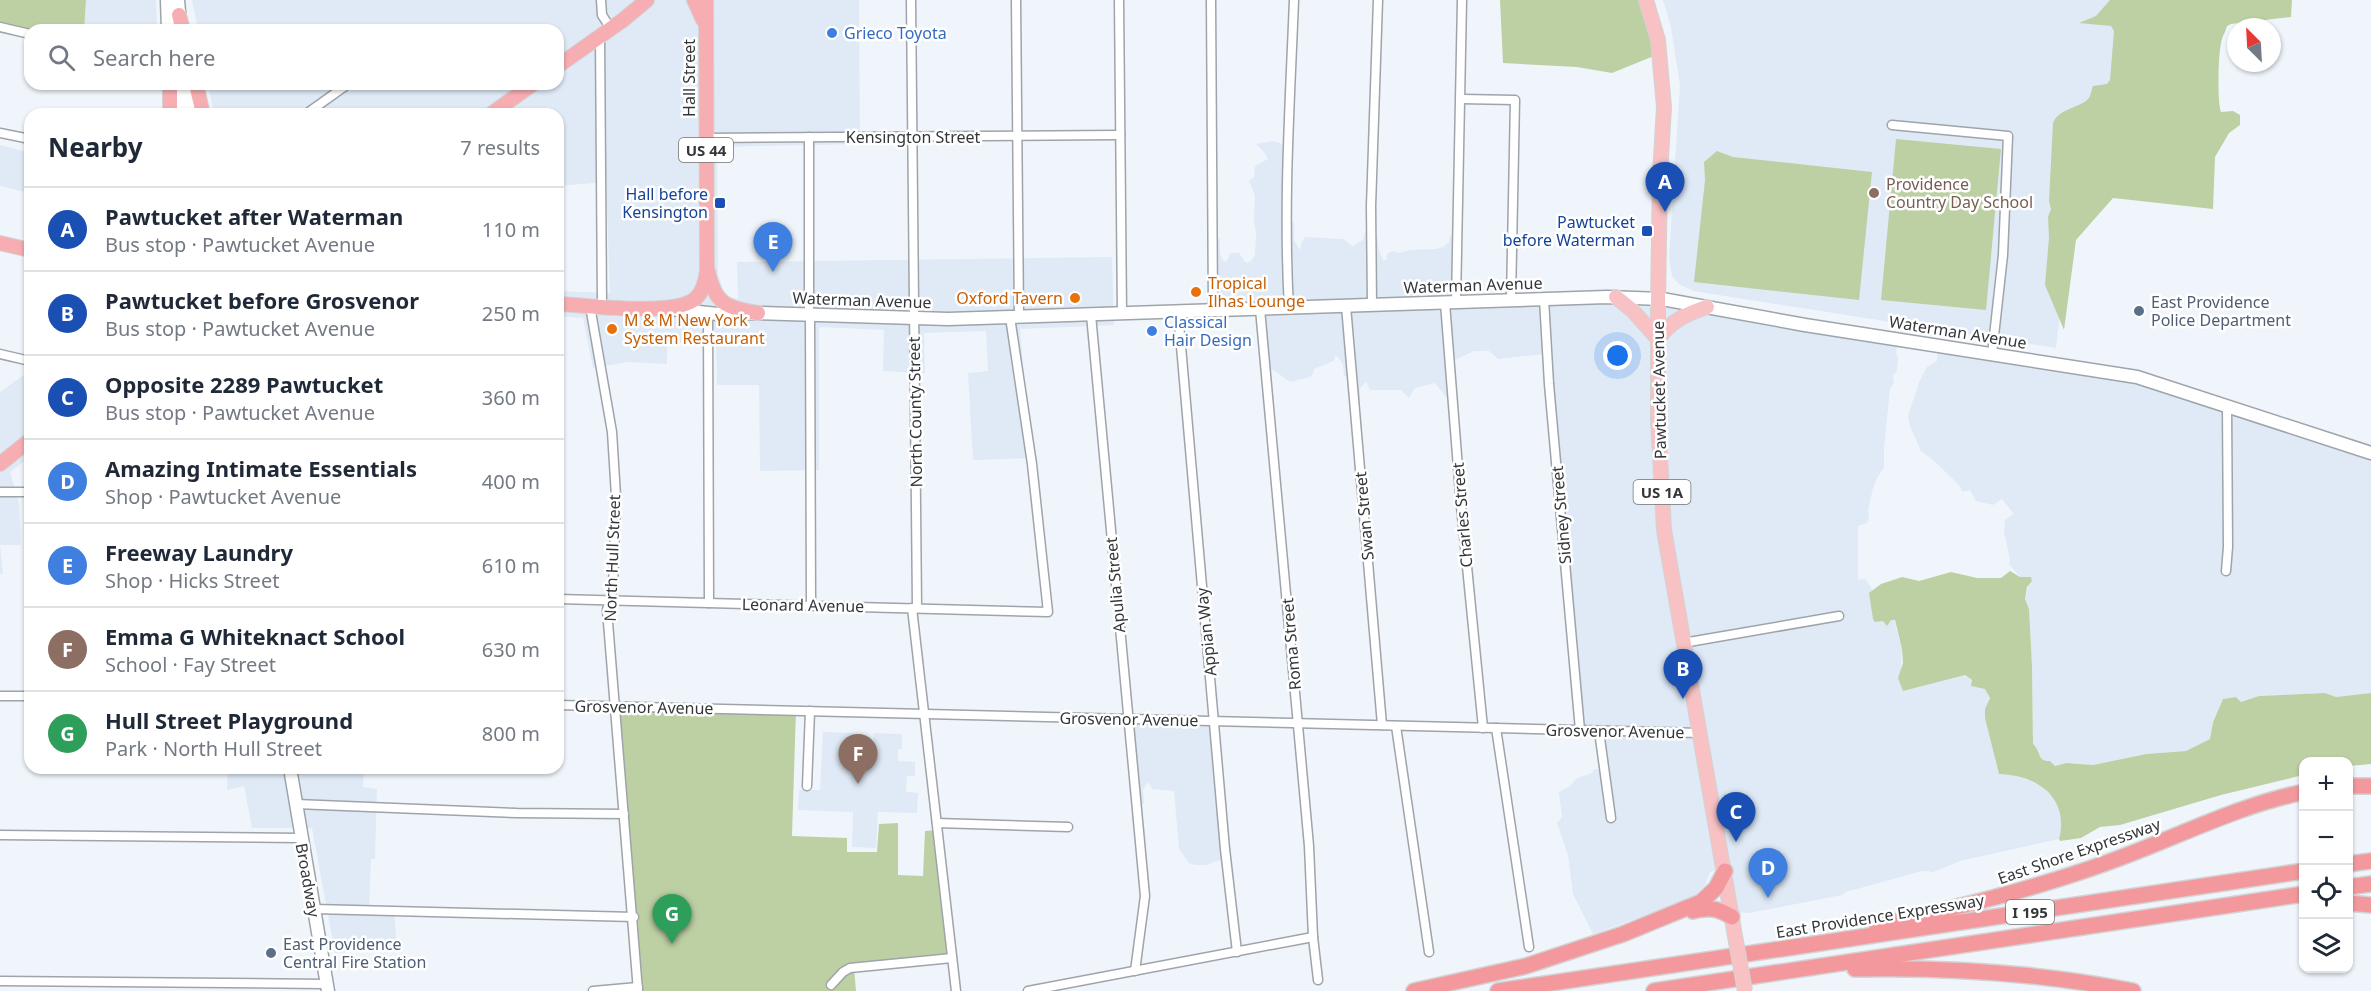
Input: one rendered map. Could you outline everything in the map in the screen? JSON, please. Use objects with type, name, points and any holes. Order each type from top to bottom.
[{"type":"highway","points":[[623,20],[646,0]]},
{"type":"highway","points":[[564,62],[623,20],[659,0]]},
{"type":"highway","points":[[694,0],[701,12],[705,34]]},
{"type":"highway","name":"Hall Street","points":[[663,309],[682,306],[696,298],[704,284],[707,266],[706,0]]},
{"type":"highway","points":[[179,15],[181,24]]},
{"type":"highway","points":[[170,90],[170,108]]},
{"type":"highway","points":[[197,90],[202,108]]},
{"type":"highway","points":[[499,108],[525,90]]},
{"type":"highway","points":[[0,243],[24,249]]},
{"type":"highway","points":[[707,266],[714,291],[723,303],[735,309],[758,313]]},
{"type":"highway","name":"Waterman Avenue","points":[[564,304],[663,309]]},
{"type":"highway","points":[[0,464],[24,444]]},
{"type":"highway","points":[[0,459],[15,451]]},
{"type":"highway","points":[[2353,786],[2371,786]]},
{"type":"highway","name":"East Shore Expressway","points":[[1757,953],[2010,895],[2108,863],[2261,803],[2299,793]]},
{"type":"highway","points":[[2353,863],[2371,861]]},
{"type":"highway","points":[[1414,991],[1537,963],[1613,938],[1706,899],[1716,888],[1725,872]]},
{"type":"highway","name":"East Providence Expressway","points":[[1498,991],[2299,872]]},
{"type":"highway","points":[[2353,886],[2371,884]]},
{"type":"highway","name":"I 195","points":[[1654,991],[2299,895]]},
{"type":"highway","points":[[2232,905],[2299,903]]},
{"type":"highway","points":[[2353,903],[2371,905]]},
{"type":"highway","points":[[1660,920],[1710,907],[1719,909],[1732,917]]},
{"type":"highway","points":[[1792,971],[1975,970],[2054,978],[2133,991]]},
{"type":"main road","points":[[167,0],[168,24]]},
{"type":"main road","points":[[178,0],[179,15]]},
{"type":"main road","name":"Pawtucket Avenue","points":[[1646,0],[1658,40],[1664,107],[1660,175],[1658,299],[1658,419],[1664,530],[1744,991]]},
{"type":"main road","points":[[177,90],[181,108]]},
{"type":"main road","points":[[188,90],[189,108]]},
{"type":"main road","points":[[1616,297],[1632,310],[1658,339],[1667,327],[1682,316],[1707,307]]},
{"type":"main road","name":"Waterman Avenue","points":[[663,309],[708,313],[914,319],[1616,297],[1658,299],[2137,377],[2371,453]]},
{"type":"main road","name":"Broadway","points":[[291,774],[327,987]]},
{"type":"street","name":"North Hull Street","points":[[601,0],[605,32],[596,306],[612,432],[616,496],[613,588],[608,609],[638,989]]},
{"type":"street","name":"North County Street","points":[[911,0],[914,608],[956,991]]},
{"type":"street","points":[[1015,317],[1018,136],[1016,0]]},
{"type":"street","points":[[1119,0],[1122,314]]},
{"type":"street","points":[[1211,0],[1213,310]]},
{"type":"street","points":[[1289,308],[1286,262],[1287,189],[1294,0]]},
{"type":"street","points":[[1372,305],[1371,206],[1378,0]]},
{"type":"street","name":"Charles Street","points":[[1462,0],[1461,99],[1450,302],[1460,494],[1483,728]]},
{"type":"street","points":[[0,27],[24,33]]},
{"type":"street","points":[[314,108],[340,90]]},
{"type":"street","points":[[1461,99],[1515,100],[1511,300]]},
{"type":"street","points":[[1892,125],[2008,136],[2003,255],[1992,354]]},
{"type":"street","points":[[0,133],[24,138]]},
{"type":"street","name":"Kensington Street","points":[[706,138],[1120,135]]},
{"type":"street","points":[[808,137],[811,605]]},
{"type":"street","name":"Sidney Street","points":[[1544,299],[1549,384],[1580,730]]},
{"type":"street","name":"Swan Street","points":[[1346,306],[1382,725]]},
{"type":"street","name":"Roma Street","points":[[1260,309],[1309,846],[1313,937],[1318,980]]},
{"type":"street","name":"Appian Way","points":[[1178,312],[1193,504],[1225,849],[1237,952]]},
{"type":"street","points":[[708,313],[709,603]]},
{"type":"street","name":"Apulia Street","points":[[1091,315],[1145,896],[1135,971]]},
{"type":"street","name":"Leonard Avenue","points":[[564,599],[1048,612],[1015,317]]},
{"type":"street","points":[[0,354],[24,360]]},
{"type":"street","points":[[2226,571],[2228,547],[2227,406]]},
{"type":"street","points":[[0,492],[24,492]]},
{"type":"street","points":[[1683,643],[1839,616]]},
{"type":"street","points":[[0,696],[24,696]]},
{"type":"street","name":"Grosvenor Avenue","points":[[564,705],[1701,733]]},
{"type":"street","points":[[807,786],[810,711]]},
{"type":"street","points":[[1396,726],[1429,952]]},
{"type":"street","points":[[1496,728],[1529,947]]},
{"type":"street","points":[[1599,731],[1611,818]]},
{"type":"street","points":[[296,804],[517,813],[624,814]]},
{"type":"street","points":[[937,824],[1068,826]]},
{"type":"street","points":[[0,835],[302,838]]},
{"type":"street","points":[[314,909],[634,917]]},
{"type":"street","points":[[1028,991],[1313,937]]},
{"type":"street","points":[[831,985],[850,968],[952,958]]},
{"type":"street","points":[[0,981],[86,986],[327,987]]},
{"type":"street","points":[[593,991],[638,989]]},
{"type":"shaded area","points":[[86,0],[156,0],[157,24],[84,24]]},
{"type":"shaded area","points":[[192,0],[859,0],[860,144],[717,147],[718,274],[723,290],[730,297],[738,299],[737,262],[1112,257],[1114,325],[1020,329],[1031,458],[973,460],[968,373],[988,371],[986,331],[924,333],[925,373],[883,371],[884,330],[819,327],[819,470],[760,471],[759,385],[717,385],[716,343],[667,343],[667,364],[628,362],[593,368],[583,318],[564,316],[564,291],[610,293],[606,182],[564,186],[564,108],[213,108],[209,90],[564,90],[564,24],[197,24]]},
{"type":"shaded area","name":"Providence Country Day School","points":[[1663,0],[2133,0],[2129,68],[2082,128],[2056,348],[1693,291],[1679,284],[1672,276],[1669,258],[1680,85],[1671,27]]},
{"type":"shaded area","points":[[1278,142],[1288,150],[1287,226],[1294,222],[1294,240],[1300,250],[1305,237],[1343,239],[1352,246],[1363,240],[1365,232],[1371,234],[1372,239],[1377,237],[1379,251],[1383,260],[1386,260],[1387,254],[1392,251],[1399,253],[1443,247],[1449,242],[1450,235],[1456,237],[1455,299],[1649,294],[1898,342],[1897,371],[1893,376],[1894,383],[1890,389],[1884,468],[1873,488],[1868,510],[1869,519],[1867,523],[1858,526],[1858,580],[1865,579],[1871,587],[1883,620],[1894,620],[1902,649],[1903,690],[1965,675],[1990,695],[1985,717],[1997,768],[2040,785],[2057,801],[2063,825],[2059,839],[1960,861],[1933,872],[1922,871],[1842,895],[1749,913],[1733,912],[1724,867],[1710,872],[1705,885],[1689,900],[1593,934],[1573,894],[1568,855],[1557,823],[1562,817],[1559,792],[1570,786],[1577,778],[1592,773],[1594,769],[1602,770],[1598,734],[1584,733],[1546,354],[1498,359],[1489,351],[1474,351],[1455,360],[1451,356],[1451,394],[1446,397],[1435,383],[1415,388],[1409,398],[1401,390],[1370,390],[1366,382],[1360,388],[1360,407],[1353,403],[1350,375],[1344,376],[1343,364],[1337,356],[1334,361],[1314,369],[1310,377],[1290,382],[1275,371],[1265,368],[1259,311],[1213,312],[1212,242],[1220,238],[1220,253],[1222,260],[1226,262],[1231,253],[1239,253],[1246,263],[1251,261],[1255,255],[1255,195],[1249,181],[1254,177],[1255,166],[1268,159],[1256,144]]},
{"type":"shaded area","points":[[0,145],[24,151],[24,192],[0,186]]},
{"type":"shaded area","points":[[1938,346],[2177,388],[2371,454],[2371,693],[2336,697],[2325,693],[2259,696],[2241,702],[2236,697],[2223,699],[2213,721],[2210,739],[2186,751],[2145,754],[2093,765],[2066,763],[2055,766],[2050,761],[2044,762],[2040,759],[2033,744],[2029,609],[2025,599],[2031,577],[2020,577],[2009,564],[2004,532],[2005,520],[2014,514],[2002,499],[1993,505],[1976,501],[1970,490],[1963,492],[1959,485],[1921,451],[1910,426],[1908,416],[1919,382],[1927,367],[1937,361]]},
{"type":"shaded area","points":[[24,375],[24,462],[10,472],[19,503],[21,545],[0,545],[0,392]]},
{"type":"shaded area","points":[[0,545],[3,574],[0,574]]},
{"type":"shaded area","points":[[1128,722],[1213,724],[1225,858],[1207,865],[1189,863],[1179,849],[1174,791],[1152,789],[1149,782],[1143,789],[1144,803],[1142,805],[1136,802]]},
{"type":"shaded area","points":[[823,732],[853,733],[852,748],[873,749],[874,733],[902,734],[902,749],[898,749],[898,761],[915,762],[915,776],[907,776],[906,792],[918,793],[917,813],[878,812],[876,848],[852,847],[853,812],[798,810],[799,790],[820,790]]},
{"type":"shaded area","points":[[228,774],[364,774],[363,787],[377,789],[375,859],[371,859],[369,910],[394,911],[397,948],[335,953],[312,828],[252,828],[244,786],[227,790]]},
{"type":"green space","points":[[0,0],[86,0],[84,24],[24,24],[24,29],[0,28]]},
{"type":"green space","points":[[1500,0],[1648,0],[1661,53],[1612,73],[1577,67],[1503,63]]},
{"type":"green space","points":[[2110,0],[2292,0],[2291,17],[2227,18],[2219,65],[2220,106],[2221,112],[2233,111],[2240,115],[2240,125],[2229,133],[2215,157],[2213,209],[2113,198],[2076,240],[2064,330],[2045,285],[2049,238],[2048,217],[2051,209],[2049,201],[2053,123],[2060,114],[2088,99],[2093,86],[2107,84],[2110,80],[2114,31],[2111,26],[2079,23],[2096,16]]},
{"type":"green space","points":[[1896,139],[2001,149],[1986,310],[1881,300]]},
{"type":"green space","points":[[1717,151],[1733,157],[1872,172],[1859,300],[1694,282],[1705,180],[1704,162]]},
{"type":"green space","points":[[2010,571],[2020,577],[2031,577],[2032,581],[2027,587],[2025,599],[2029,609],[2033,744],[2043,760],[2050,761],[2055,766],[2066,763],[2093,765],[2146,754],[2186,751],[2210,739],[2213,722],[2223,699],[2236,697],[2241,702],[2259,696],[2325,693],[2336,697],[2371,693],[2371,764],[2353,766],[2353,757],[2299,757],[2299,776],[2221,795],[2120,825],[2100,827],[2081,838],[2060,841],[2060,812],[2055,801],[2047,792],[2038,784],[2026,779],[1999,774],[1985,718],[1985,709],[1990,698],[1985,689],[1971,686],[1972,680],[1965,675],[1903,691],[1898,678],[1903,663],[1902,649],[1895,620],[1891,620],[1887,626],[1883,621],[1875,622],[1873,619],[1869,593],[1881,584],[1902,577],[1919,581],[1951,572],[1977,578],[2001,578]]},
{"type":"green space","points":[[616,710],[796,710],[792,836],[847,838],[847,852],[877,852],[879,824],[898,823],[898,875],[923,876],[925,831],[938,830],[952,959],[854,968],[856,991],[637,991]]},
{"type":"place","name":"Grieco Toyota","points":[[832,33]]},
{"type":"place","name":"Providence Country Day School","points":[[1874,193]]},
{"type":"place","name":"Hall before Kensington","points":[[720,203]]},
{"type":"place","name":"Pawtucket after Waterman","points":[[1665,212]]},
{"type":"place","name":"Pawtucket before Waterman","points":[[1647,231]]},
{"type":"place","name":"Freeway Laundry","points":[[773,272]]},
{"type":"place","name":"Tropical Ilhas Lounge","points":[[1196,292]]},
{"type":"place","name":"Oxford Tavern","points":[[1075,298]]},
{"type":"place","name":"East Providence Police Department","points":[[2139,311]]},
{"type":"place","name":"M & M New York System Restaurant","points":[[612,329]]},
{"type":"place","name":"Classical Hair Design","points":[[1152,331]]},
{"type":"place","name":"Pawtucket before Grosvenor","points":[[1683,699]]},
{"type":"place","name":"Emma G Whiteknact School","points":[[858,784]]},
{"type":"place","name":"Opposite 2289 Pawtucket","points":[[1736,842]]},
{"type":"place","name":"Amazing Intimate Essentials","points":[[1768,898]]},
{"type":"place","name":"Hull Street Playground","points":[[672,944]]},
{"type":"place","name":"East Providence Central Fire Station","points":[[271,953]]}]
